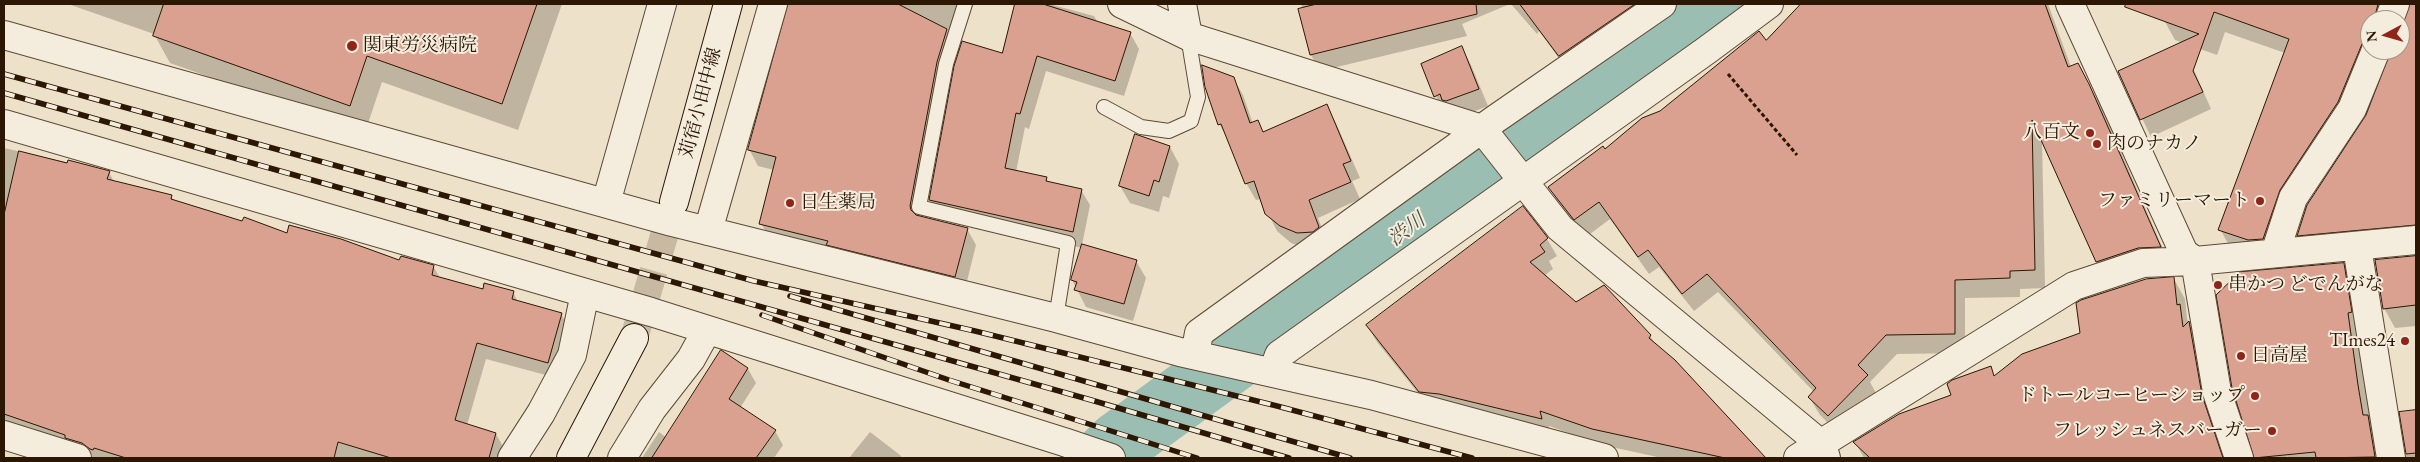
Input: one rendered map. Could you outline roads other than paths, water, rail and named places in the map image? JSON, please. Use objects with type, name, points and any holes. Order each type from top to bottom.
[{"type":"street","points":[[606,203],[662,4]]},
{"type":"street","name":"苅宿小田中線","points":[[674,202],[728,4]]},
{"type":"street","points":[[708,231],[773,4]]},
{"type":"street","points":[[1122,4],[1188,36],[1482,129],[1560,228],[1824,452]]},
{"type":"street","points":[[1182,4],[1188,36]]},
{"type":"street","points":[[1191,354],[1200,333],[1482,129],[1662,4]]},
{"type":"street","points":[[1272,372],[1279,355],[1769,4]]},
{"type":"street","points":[[2070,4],[2184,253],[2194,261],[2217,392],[2239,458]]},
{"type":"street","points":[[4,35],[708,231],[1056,318],[1191,354],[1371,395],[1604,458]]},
{"type":"street","points":[[2275,253],[2293,198],[2352,109],[2372,60]]},
{"type":"street","points":[[4,124],[707,330],[1062,450],[1111,458]]},
{"type":"street","points":[[1798,458],[1824,452],[2074,286],[2143,262],[2194,261],[2416,240]]},
{"type":"street","points":[[2357,247],[2391,458]]},
{"type":"street","points":[[512,458],[541,413],[572,355],[585,293]]},
{"type":"street","points":[[622,458],[652,409],[691,359],[707,330]]},
{"type":"street","points":[[571,458],[634,338]]},
{"type":"street","points":[[4,436],[77,458]]},
{"type":"lane","points":[[965,4],[946,64],[919,207],[1068,243],[1056,318]]},
{"type":"lane","points":[[1104,107],[1141,127],[1169,131],[1191,121],[1198,97],[1188,36]]},
{"type":"waterway","name":"渋川","points":[[1104,458],[1119,443],[1405,234],[1712,4]]},
{"type":"tunnel","points":[[634,338],[674,202]]},
{"type":"railway","points":[[4,74],[754,281],[975,331],[1277,406],[1472,458]]},
{"type":"railway","points":[[4,93],[1091,400],[1289,458]]},
{"type":"railway","points":[[790,296],[1350,458]]},
{"type":"railway","points":[[762,315],[949,380],[1197,458]]},
{"type":"place","name":"関東労災病院","points":[[352,46]]},
{"type":"place","name":"八百文","points":[[2090,133]]},
{"type":"place","name":"肉のナカノ","points":[[2097,144]]},
{"type":"place","name":"ファミリーマート","points":[[2260,201]]},
{"type":"place","name":"日生薬局","points":[[790,203]]},
{"type":"place","name":"串かつ どでんがな","points":[[2218,285]]},
{"type":"place","name":"TImes24","points":[[2405,341]]},
{"type":"place","name":"日高屋","points":[[2241,356]]},
{"type":"place","name":"ドトールコーヒーショップ","points":[[2255,396]]},
{"type":"place","name":"フレッシュネスバーガー","points":[[2272,431]]}]
